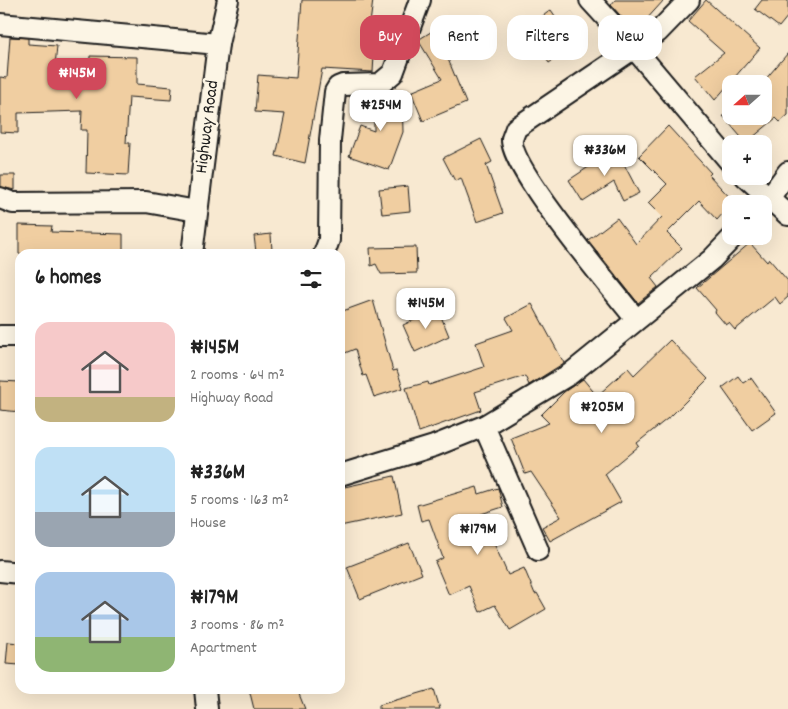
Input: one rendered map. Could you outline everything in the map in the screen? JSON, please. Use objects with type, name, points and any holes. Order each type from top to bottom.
[{"type":"street","name":"Highway Road","points":[[193,249],[218,44],[228,0]]},
{"type":"street","points":[[326,249],[329,240],[330,140],[335,92],[338,87],[344,85],[380,84],[394,73],[420,0]]},
{"type":"street","points":[[590,0],[604,15]]},
{"type":"street","points":[[662,28],[689,0]]},
{"type":"street","points":[[0,24],[218,44]]},
{"type":"street","points":[[616,60],[516,128],[512,139],[514,150],[528,177],[578,249],[636,319]]},
{"type":"street","points":[[644,60],[722,152]]},
{"type":"street","points":[[772,195],[788,172]]},
{"type":"street","points":[[753,185],[761,195]]},
{"type":"street","points":[[0,198],[13,203],[146,202],[197,211]]},
{"type":"street","points":[[772,205],[788,215]]},
{"type":"street","points":[[345,473],[434,446],[484,426],[570,374],[712,259],[725,245]]},
{"type":"street","points":[[0,336],[15,336]]},
{"type":"street","points":[[484,426],[538,550]]},
{"type":"street","points":[[0,571],[15,572]]},
{"type":"street","points":[[205,694],[206,709]]},
{"type":"building","points":[[302,0],[373,0],[371,15],[360,15],[360,60],[374,60],[373,72],[322,69],[305,163],[276,156],[285,114],[255,112],[258,75],[296,78]]},
{"type":"building","points":[[615,0],[664,0],[650,15],[620,15],[611,5]]},
{"type":"building","points":[[706,0],[760,48],[737,75],[722,75],[722,92],[715,100],[695,76],[724,53],[688,21]]},
{"type":"building","points":[[762,0],[788,0],[788,16],[779,27],[755,9]]},
{"type":"building","points":[[551,10],[554,15],[544,15]]},
{"type":"building","points":[[430,32],[430,60],[420,43],[420,39]]},
{"type":"building","points":[[10,37],[28,38],[28,44],[57,46],[53,86],[89,85],[90,56],[137,57],[137,84],[172,87],[171,100],[129,97],[126,143],[130,143],[128,175],[86,173],[87,130],[81,130],[82,111],[18,113],[18,133],[0,132],[0,77],[7,78]]},
{"type":"building","points":[[788,53],[788,115],[780,122],[776,118],[772,121],[772,75],[769,75]]},
{"type":"building","points":[[430,60],[448,60],[466,103],[423,121],[411,92],[442,79]]},
{"type":"building","points":[[387,93],[402,93],[403,132],[389,170],[349,156],[360,126],[374,131],[374,96]]},
{"type":"building","points":[[731,125],[768,125],[756,135],[739,135]]},
{"type":"building","points":[[668,126],[711,173],[709,175],[728,195],[722,195],[722,214],[717,220],[699,201],[667,233],[682,248],[651,278],[658,287],[638,303],[588,240],[617,218],[636,244],[662,217],[648,203],[667,184],[639,156]]},
{"type":"building","points":[[481,139],[492,162],[486,165],[503,213],[477,222],[461,178],[455,181],[443,158]]},
{"type":"building","points":[[615,147],[639,193],[623,201],[614,182],[583,202],[569,180],[602,158],[600,155]]},
{"type":"building","points":[[1,175],[15,175],[15,190],[1,187]]},
{"type":"building","points":[[408,186],[410,211],[382,214],[379,189]]},
{"type":"building","points":[[19,225],[52,226],[51,232],[123,234],[123,249],[19,249]]},
{"type":"building","points":[[271,234],[272,249],[256,249],[254,236]]},
{"type":"building","points":[[748,245],[752,245],[767,262],[769,259],[788,281],[788,297],[780,304],[775,297],[735,330],[729,323],[726,325],[697,288]]},
{"type":"building","points":[[416,247],[417,273],[381,274],[376,264],[371,266],[370,248]]},
{"type":"building","points":[[373,300],[393,371],[397,370],[403,388],[374,397],[366,375],[363,376],[355,349],[345,353],[345,310]]},
{"type":"building","points":[[532,304],[564,363],[529,385],[525,376],[475,392],[481,410],[419,432],[406,388],[428,382],[429,385],[484,367],[476,343],[513,330],[506,318]]},
{"type":"building","points":[[438,309],[449,336],[415,352],[403,325]]},
{"type":"building","points":[[670,340],[708,379],[672,415],[637,443],[639,446],[605,474],[621,502],[550,541],[542,527],[561,517],[531,472],[525,474],[511,438],[549,423],[541,415],[564,392],[583,379],[597,396],[628,368],[634,375]]},
{"type":"building","points":[[738,376],[743,383],[751,378],[776,413],[752,430],[722,388]]},
{"type":"building","points":[[0,381],[15,382],[15,412],[0,410]]},
{"type":"building","points":[[394,476],[402,513],[345,525],[345,487]]},
{"type":"building","points":[[477,487],[479,494],[498,488],[503,507],[481,514],[508,575],[524,568],[535,594],[537,593],[546,609],[510,630],[495,605],[480,612],[469,586],[449,595],[435,562],[443,558],[429,519],[421,521],[417,505]]},
{"type":"building","points":[[409,543],[422,574],[360,599],[347,567]]},
{"type":"building","points":[[8,642],[15,643],[15,665],[6,664]]},
{"type":"building","points":[[434,689],[440,709],[379,709],[379,705]]},
{"type":"building","points":[[250,694],[299,694],[305,709],[254,709]]}]
